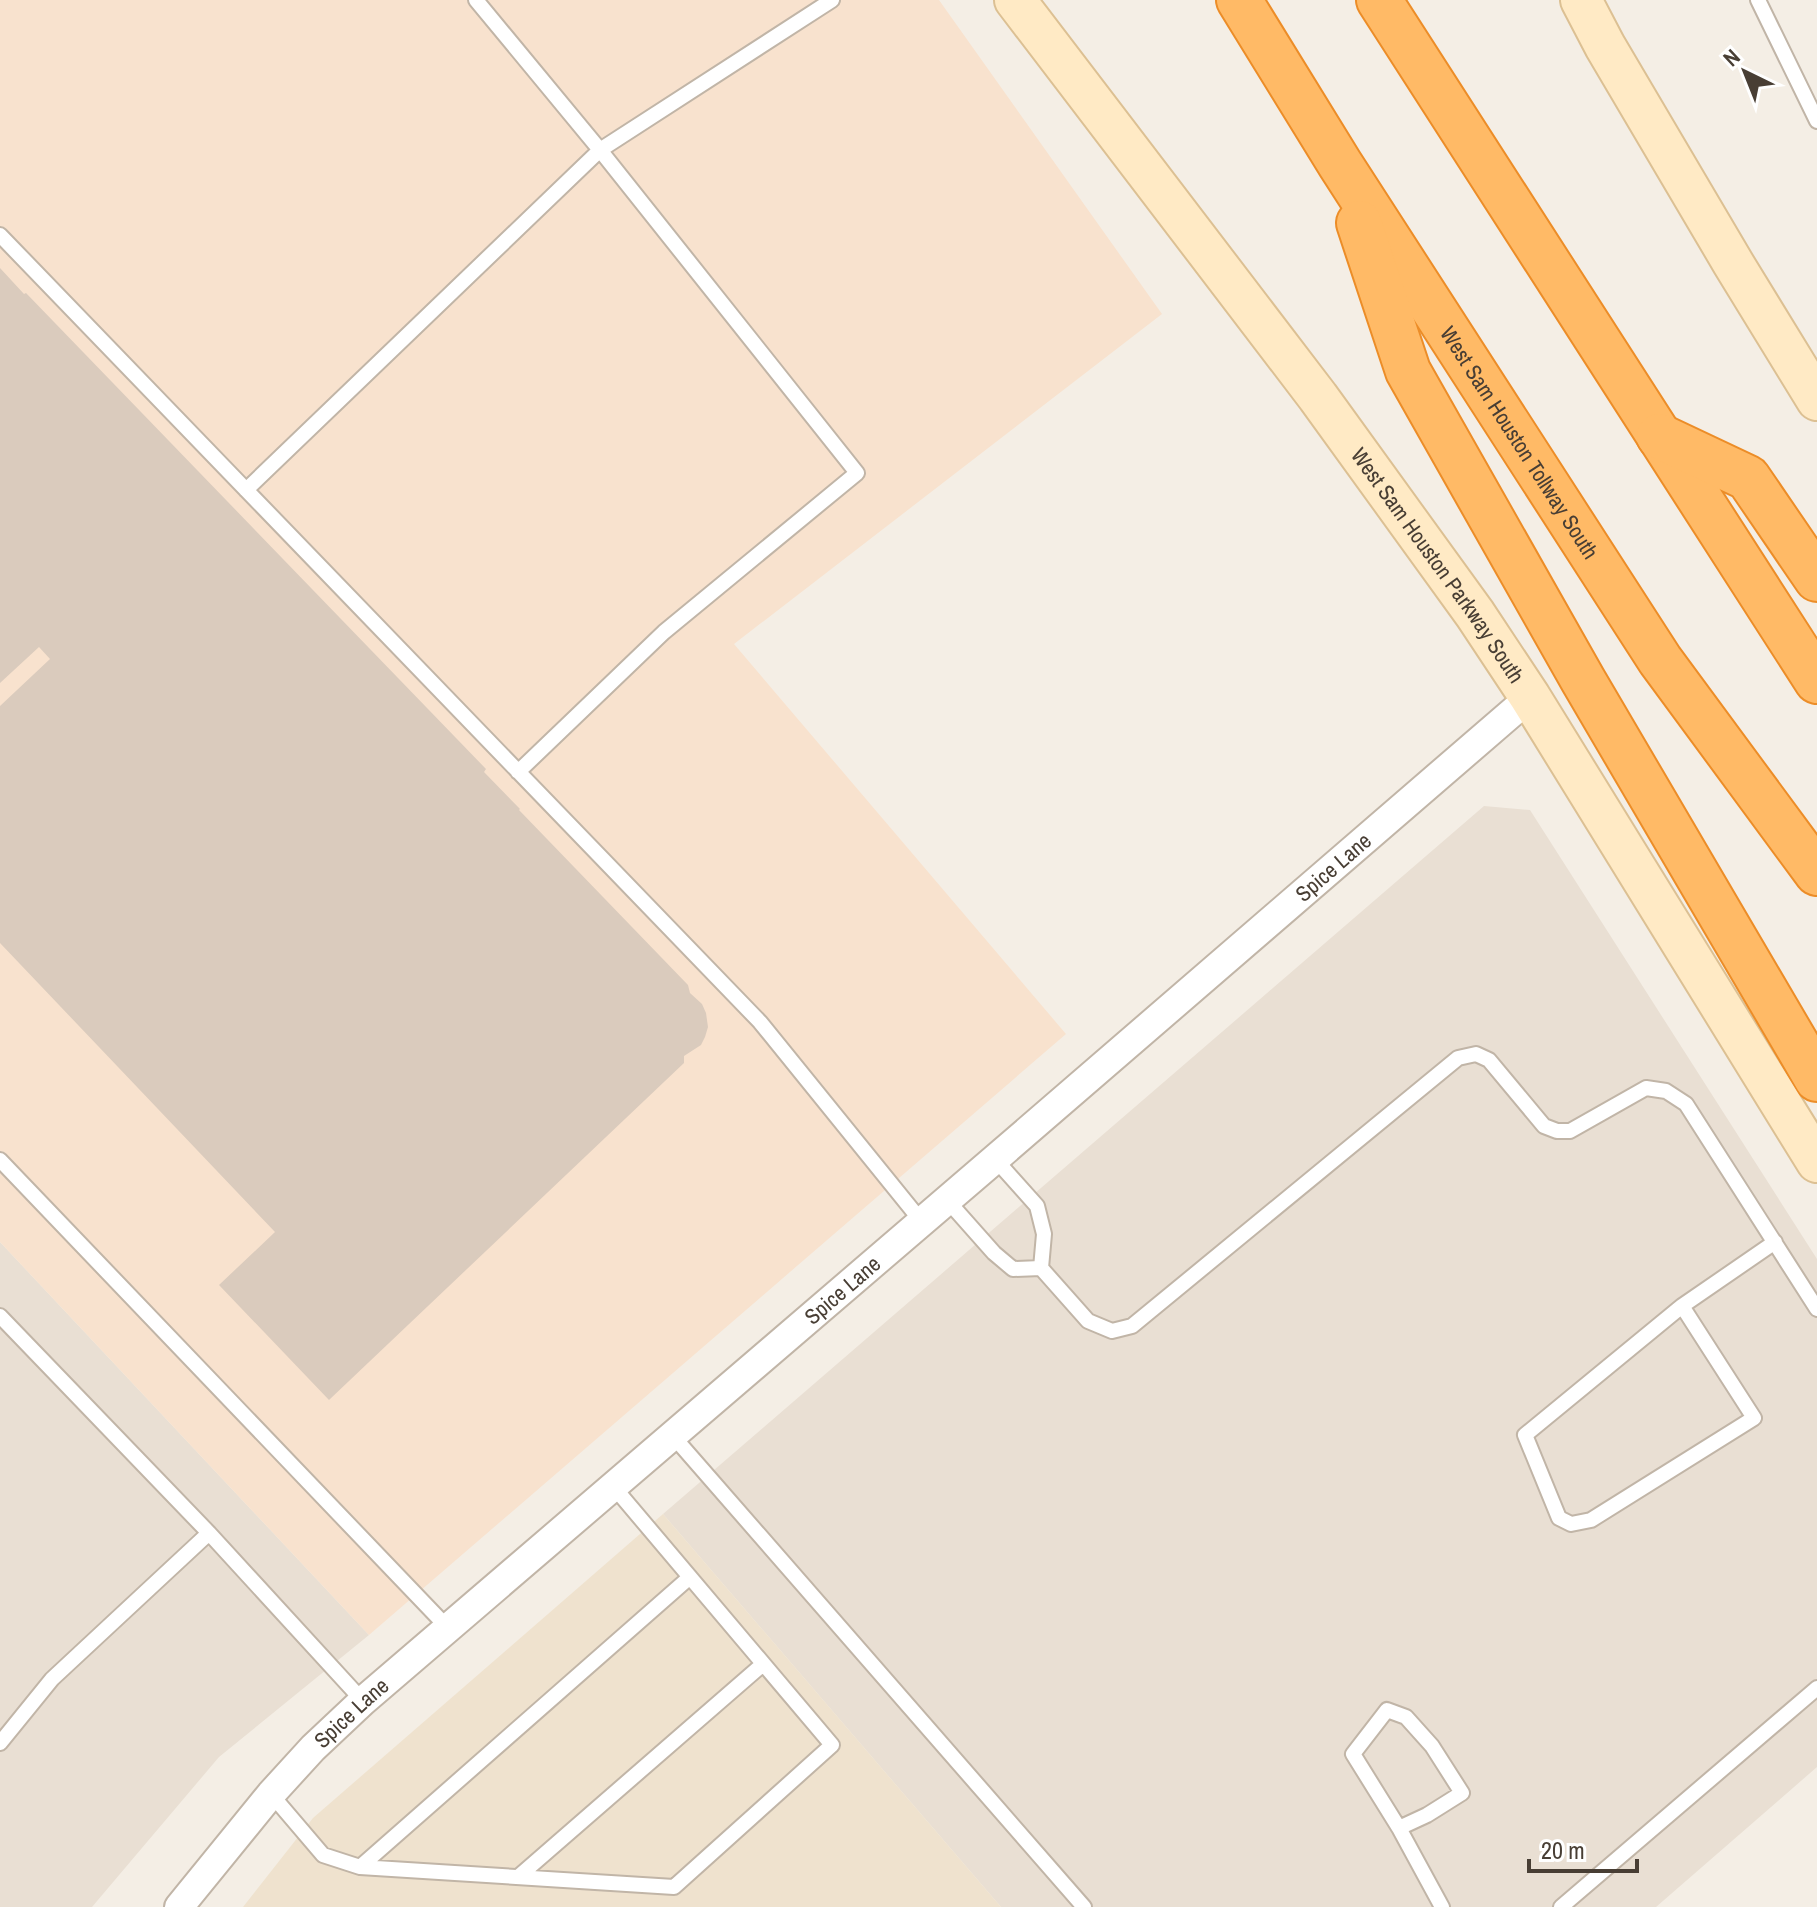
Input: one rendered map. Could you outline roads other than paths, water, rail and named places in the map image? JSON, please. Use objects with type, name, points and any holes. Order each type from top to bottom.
[{"type":"highway","name":"West Sam Houston Tollway South","points":[[1239,0],[1340,164],[1660,660],[1817,873]]},
{"type":"highway","points":[[1379,0],[1817,681]]},
{"type":"highway","points":[[1340,164],[1408,371],[1583,680],[1817,1079]]},
{"type":"highway","points":[[1659,436],[1748,478],[1817,579]]},
{"type":"main road","name":"West Sam Houston Parkway South","points":[[1015,0],[1335,421],[1475,614],[1530,697],[1817,1162]]},
{"type":"main road","points":[[1581,0],[1693,196],[1817,400]]},
{"type":"street","name":"Spice Lane","points":[[179,1907],[271,1794],[313,1748],[363,1701],[1530,697]]},
{"type":"lane","points":[[476,0],[600,150],[857,473],[664,632],[518,772]]},
{"type":"lane","points":[[246,490],[600,150],[832,0]]},
{"type":"lane","points":[[1761,1],[1812,99],[1817,121]]},
{"type":"lane","points":[[0,235],[760,1022],[922,1222]]},
{"type":"lane","points":[[995,1159],[1037,1206],[1044,1234],[1041,1268],[1088,1321],[1112,1331],[1132,1326],[1458,1058],[1476,1054],[1489,1060],[1544,1126],[1557,1131],[1570,1131],[1646,1088],[1666,1091],[1686,1104],[1817,1309]]},
{"type":"lane","points":[[0,1160],[448,1628]]},
{"type":"lane","points":[[947,1200],[994,1253],[1013,1269],[1041,1268]]},
{"type":"lane","points":[[1682,1306],[1754,1418],[1591,1520],[1571,1524],[1559,1518],[1525,1435],[1682,1306],[1775,1242]]},
{"type":"lane","points":[[0,1316],[209,1533],[363,1701]]},
{"type":"lane","points":[[673,1436],[1084,1907]]},
{"type":"lane","points":[[271,1794],[323,1855],[360,1867],[674,1887],[832,1745],[613,1486]]},
{"type":"lane","points":[[0,1743],[52,1679],[209,1533]]},
{"type":"lane","points":[[360,1867],[690,1577]]},
{"type":"lane","points":[[518,1877],[763,1664]]},
{"type":"lane","points":[[1561,1907],[1817,1688]]},
{"type":"lane","points":[[1399,1828],[1462,1793],[1432,1746],[1406,1717],[1387,1710],[1353,1754],[1399,1828],[1442,1907]]}]
